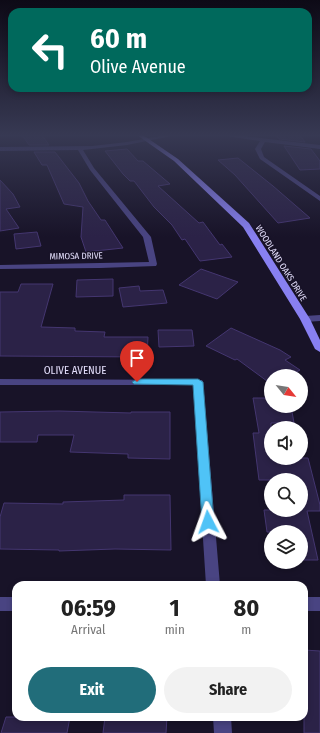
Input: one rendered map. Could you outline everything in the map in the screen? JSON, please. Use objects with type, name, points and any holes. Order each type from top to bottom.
[{"type":"street","name":"MIMOSA DRIVE","points":[[0,267],[153,264],[147,237],[92,169]]},
{"type":"street","name":"WOODLAND OAKS DRIVE","points":[[186,169],[246,225],[253,234],[305,319],[320,349]]},
{"type":"street","points":[[277,169],[320,200]]},
{"type":"street","points":[[305,319],[320,318]]},
{"type":"street","name":"OLIVE AVENUE","points":[[0,382],[198,382],[213,581]]},
{"type":"street","points":[[0,604],[12,604]]},
{"type":"street","points":[[308,604],[320,604]]},
{"type":"street","points":[[222,721],[223,733]]},
{"type":"building","points":[[49,169],[68,169],[79,183],[88,201],[101,220],[105,220],[123,248],[86,252],[81,237],[83,207],[64,204]]},
{"type":"building","points":[[119,169],[153,169],[170,184],[158,186],[199,223],[203,222],[220,245],[222,244],[232,257],[200,261],[185,239],[182,240],[172,225],[154,207],[134,181],[130,181]]},
{"type":"building","points":[[228,169],[252,169],[310,218],[278,223]]},
{"type":"building","points":[[0,180],[13,194],[20,207],[6,209],[19,228],[0,231]]},
{"type":"building","points":[[37,232],[41,246],[16,249],[14,234]]},
{"type":"building","points":[[201,269],[238,282],[217,299],[179,285]]},
{"type":"building","points":[[113,279],[113,296],[76,297],[77,280]]},
{"type":"building","points":[[21,284],[53,284],[41,327],[75,328],[75,331],[105,332],[104,337],[148,337],[147,357],[0,356],[0,292],[18,292]]},
{"type":"building","points":[[139,286],[140,291],[163,290],[167,303],[123,307],[119,288]]},
{"type":"building","points":[[231,328],[280,350],[291,357],[285,360],[298,369],[264,369],[264,379],[237,359],[235,360],[206,346]]},
{"type":"building","points":[[158,330],[192,330],[194,346],[159,347]]},
{"type":"building","points":[[253,398],[264,398],[264,413],[292,413],[294,421],[264,421],[264,465],[308,465],[308,458],[320,505],[320,511],[308,511],[308,473],[264,473],[264,480],[259,480],[253,433],[259,433]]},
{"type":"building","points":[[59,411],[131,413],[170,412],[170,459],[128,458],[128,454],[70,452],[74,435],[38,435],[37,442],[0,442],[0,412]]},
{"type":"building","points":[[124,495],[170,495],[171,550],[115,549],[59,551],[0,549],[0,517],[4,503],[63,504],[63,502],[124,500]]},
{"type":"building","points":[[308,515],[318,560],[308,560],[308,525],[266,525],[265,517],[308,517]]},
{"type":"building","points":[[308,650],[320,651],[320,733],[304,733],[304,721],[308,721]]},
{"type":"building","points":[[6,717],[12,717],[12,721],[69,721],[67,733],[1,733]]},
{"type":"building","points":[[104,721],[167,721],[166,733],[103,733]]},
{"type":"route","points":[[137,382],[198,382],[208,522]]}]
